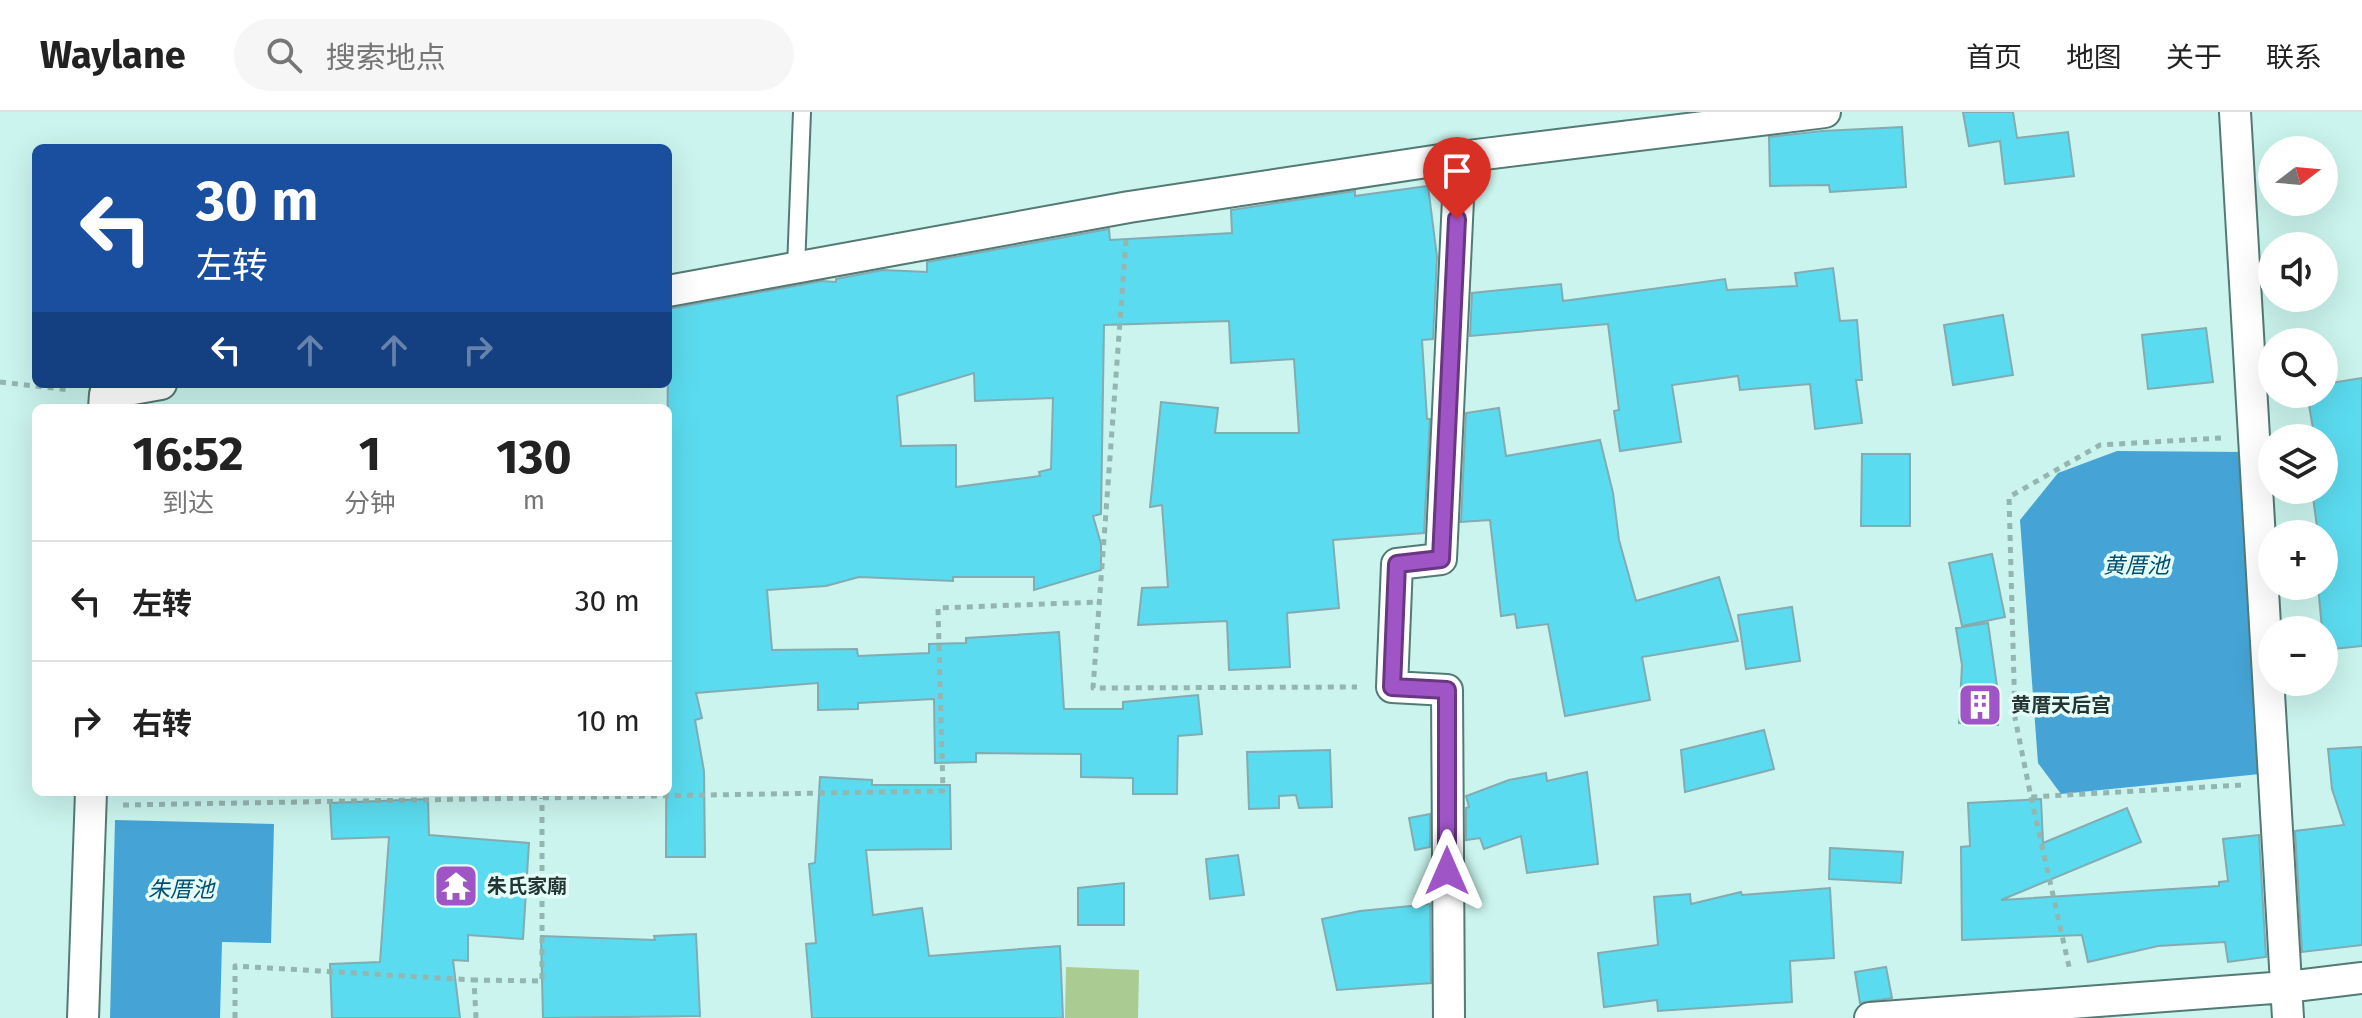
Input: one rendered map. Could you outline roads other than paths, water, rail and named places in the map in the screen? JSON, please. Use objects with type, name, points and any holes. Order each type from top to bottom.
[{"type":"street","points":[[672,290],[1129,207],[1460,157],[1825,112]]},
{"type":"street","points":[[2235,112],[2288,1018]]},
{"type":"street","points":[[1449,1018],[1447,690],[1392,687],[1397,564],[1441,559],[1460,157]]},
{"type":"street","points":[[104,401],[148,388]]},
{"type":"street","points":[[83,1018],[90,799]]},
{"type":"street","points":[[1870,1018],[2286,987],[2362,978]]},
{"type":"lane","points":[[796,268],[802,112]]},
{"type":"water","name":"黄厝池","points":[[2117,451],[2243,452],[2260,774],[2061,794],[2038,763],[2020,520],[2058,473]]},
{"type":"water","name":"朱厝池","points":[[115,820],[274,824],[271,943],[222,942],[220,1018],[110,1018]]},
{"type":"place","name":"黄厝天后宫","points":[[1980,705]]},
{"type":"place","name":"朱氏家廟","points":[[456,886]]}]
